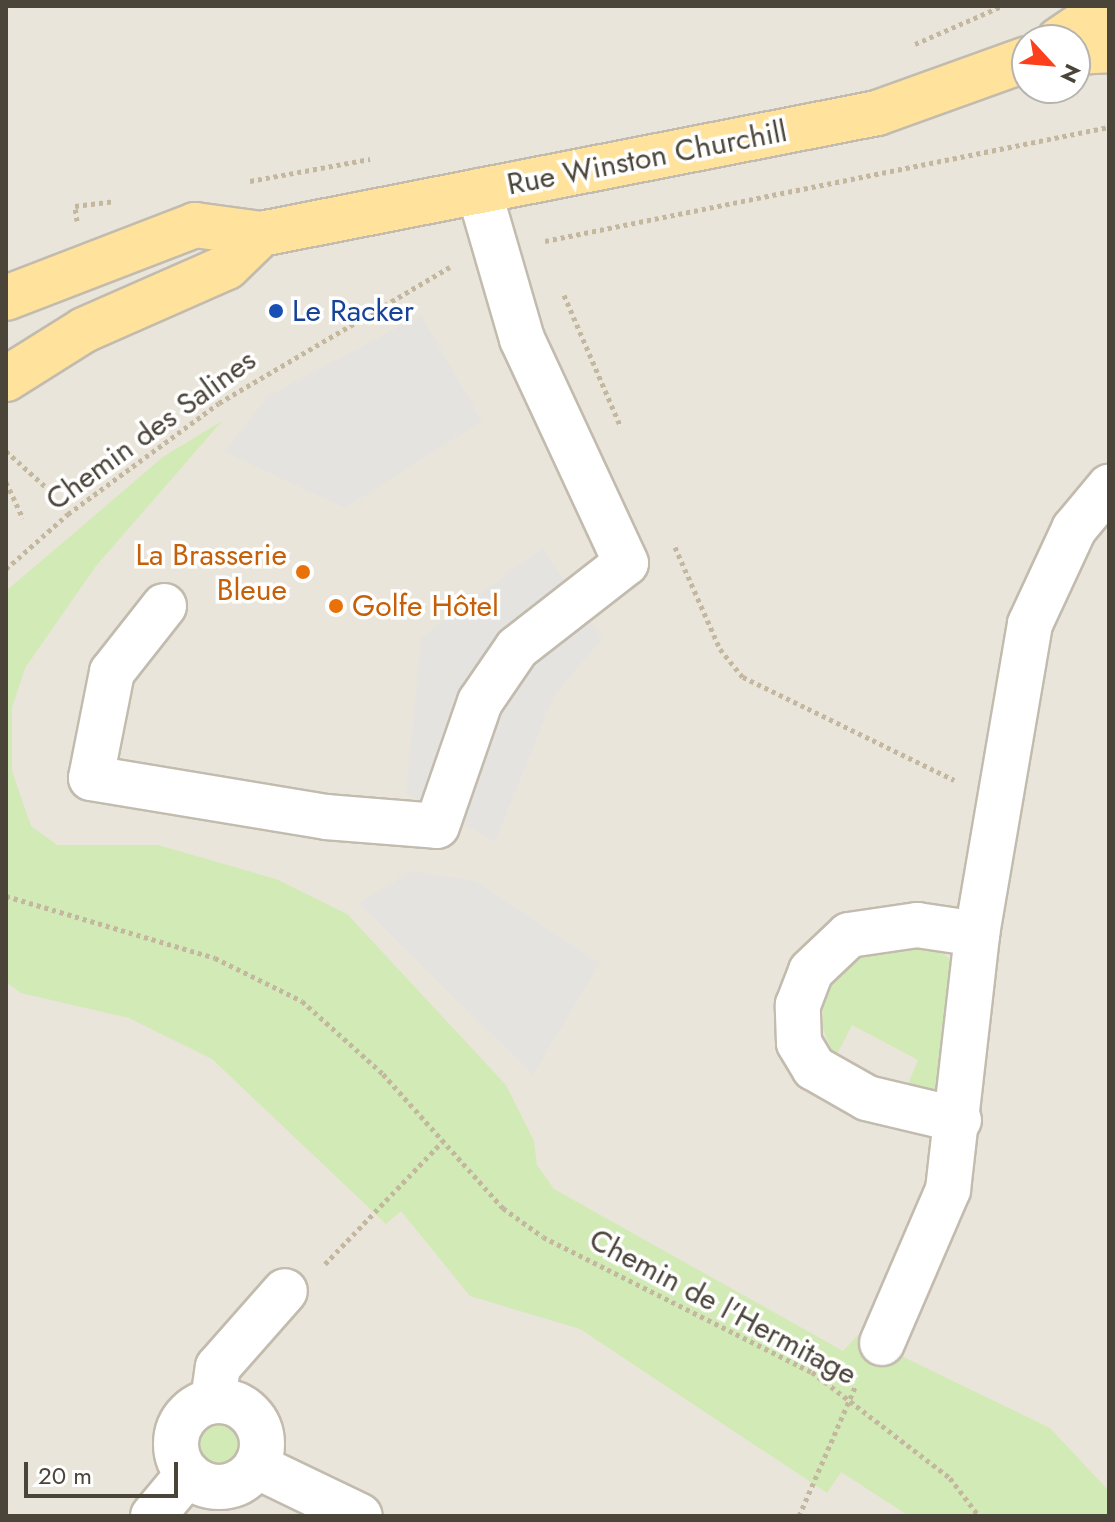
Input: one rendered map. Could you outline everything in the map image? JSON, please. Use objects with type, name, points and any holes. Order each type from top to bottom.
[{"type":"main road","points":[[1083,24],[1109,6]]},
{"type":"main road","name":"Rue Winston Churchill","points":[[6,298],[195,225],[261,234],[877,113],[1011,65]]},
{"type":"main road","points":[[6,379],[84,330],[227,267],[261,234]]},
{"type":"street","points":[[164,606],[112,672],[91,778],[326,817],[437,826],[480,702],[517,648],[626,563],[522,339],[479,191]]},
{"type":"street","points":[[882,1343],[928,1248],[948,1190],[959,1120],[977,934],[997,801],[1030,624],[1074,529],[1109,487]]},
{"type":"street","points":[[959,1120],[879,1102],[814,1068],[799,1043],[798,1005],[811,971],[849,935],[917,925],[977,934]]},
{"type":"street","points":[[213,1401],[218,1367],[285,1291]]},
{"type":"street","points":[[213,1401],[247,1411],[258,1425],[256,1466],[235,1484],[218,1487],[188,1474],[179,1461],[178,1430],[186,1416],[213,1401]]},
{"type":"street","points":[[256,1466],[360,1516]]},
{"type":"street","points":[[153,1516],[188,1474]]},
{"type":"path","name":"Chemin des Salines","points":[[6,569],[68,514],[219,403],[431,277],[497,250],[1109,127]]},
{"type":"path","points":[[547,241],[548,251]]},
{"type":"path","points":[[558,279],[624,435]]},
{"type":"path","name":"Chemin des Salines","points":[[6,451],[49,490]]},
{"type":"path","points":[[6,482],[23,518]]},
{"type":"path","points":[[669,535],[720,649],[743,677],[997,801]]},
{"type":"path","name":"Chemin de l'Hermitage","points":[[6,896],[215,958],[267,981],[331,1023],[503,1208],[543,1237],[850,1397],[950,1478],[979,1516]]},
{"type":"path","points":[[285,1291],[332,1258],[443,1141]]},
{"type":"path","points":[[799,1516],[850,1397]]},
{"type":"shaded area","points":[[6,6],[1109,6],[1109,1516],[6,1516]]},
{"type":"shaded area","points":[[421,315],[482,421],[345,508],[224,452],[268,396]]},
{"type":"shaded area","points":[[543,547],[602,639],[554,696],[495,842],[406,793],[421,638]]},
{"type":"shaded area","points":[[410,871],[476,881],[600,963],[533,1075],[359,904]]},
{"type":"green space","points":[[222,421],[96,566],[25,668],[12,708],[12,771],[31,826],[57,845],[158,845],[276,879],[347,914],[506,1085],[534,1141],[537,1165],[554,1189],[843,1351],[858,1335],[1050,1428],[1109,1491],[1109,1516],[909,1516],[841,1472],[827,1493],[580,1329],[470,1296],[401,1211],[386,1224],[212,1059],[129,1018],[21,993],[6,982],[6,591],[163,457]]},
{"type":"green space","points":[[932,946],[959,965],[939,1092],[903,1096],[918,1060],[852,1025],[835,1058],[823,1029],[822,1001],[827,985],[859,948]]},
{"type":"green space","points":[[219,1414],[239,1423],[248,1443],[239,1463],[219,1472],[199,1463],[190,1443],[199,1423]]},
{"type":"place","name":"Le Racker","points":[[276,311]]},
{"type":"place","name":"La Brasserie Bleue","points":[[303,572]]},
{"type":"place","name":"Golfe Hôtel","points":[[336,606]]}]
